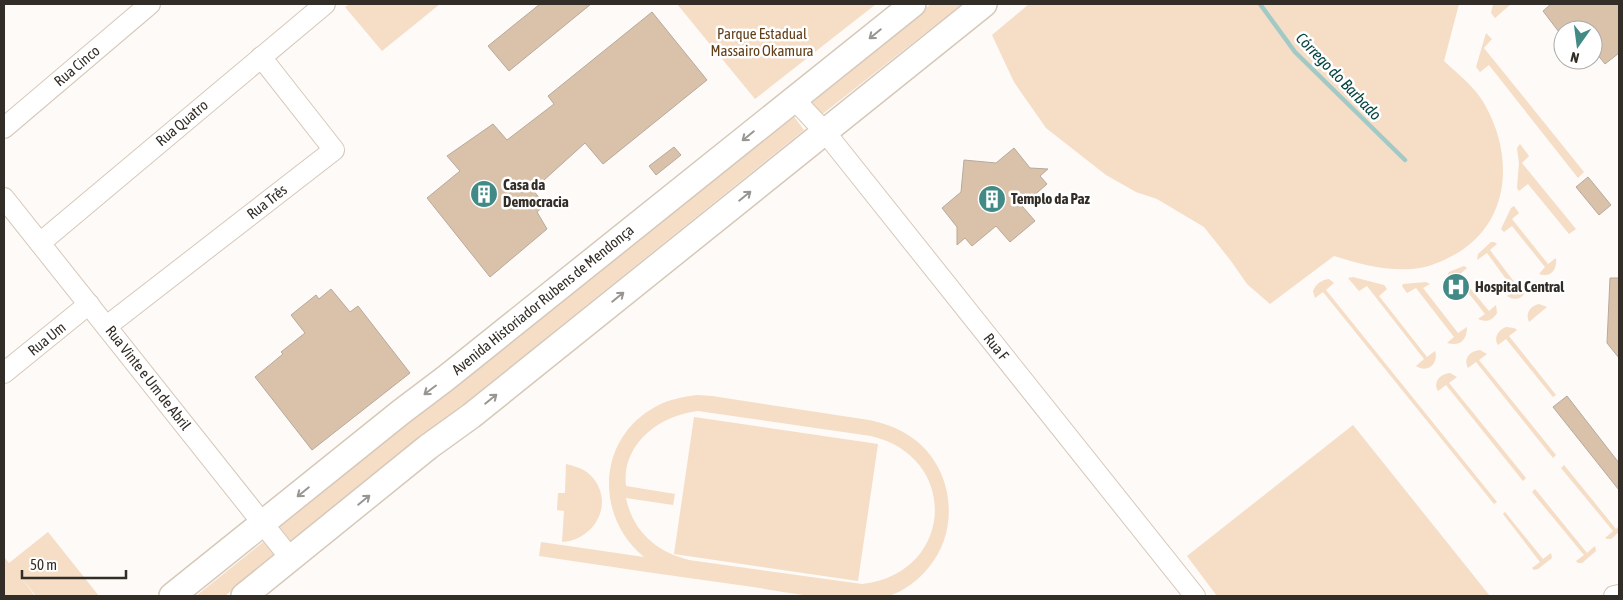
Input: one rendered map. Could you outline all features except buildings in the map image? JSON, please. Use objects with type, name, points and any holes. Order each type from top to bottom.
[{"type":"main road","name":"Avenida Historiador Rubens de Mendonça","points":[[172,596],[913,4]]},
{"type":"main road","points":[[244,596],[984,4]]},
{"type":"street","name":"Rua Cinco","points":[[4,128],[150,4]]},
{"type":"street","name":"Rua Quatro","points":[[40,243],[325,4]]},
{"type":"street","name":"Rua Três","points":[[107,326],[334,150],[262,57]]},
{"type":"street","name":"Rua F","points":[[794,99],[825,132],[1195,596]]},
{"type":"street","name":"Rua Vinte e Um de Abril","points":[[4,198],[291,559]]},
{"type":"street","name":"Rua Um","points":[[4,372],[89,304]]},
{"type":"street","points":[[1614,596],[1619,595]]},
{"type":"green space","points":[[350,4],[440,4],[382,51],[345,7]]},
{"type":"green space","name":"Parque Estadual Massairo Okamura","points":[[677,4],[876,4],[755,99]]},
{"type":"green space","points":[[931,4],[962,4],[820,116],[808,102]]},
{"type":"green space","points":[[1029,4],[1459,4],[1444,61],[1477,93],[1495,126],[1501,148],[1503,170],[1501,191],[1495,211],[1484,230],[1468,245],[1439,262],[1426,267],[1392,269],[1334,256],[1270,304],[1247,284],[1204,227],[1157,199],[1136,192],[1106,175],[1046,128],[1014,82],[992,35]]},
{"type":"green space","points":[[1493,4],[1511,4],[1495,18],[1491,13]]},
{"type":"green space","points":[[1486,33],[1492,39],[1484,48],[1584,172],[1578,178],[1489,65],[1480,72],[1476,67]]},
{"type":"green space","points":[[792,114],[804,130],[290,544],[277,528]]},
{"type":"green space","points":[[1520,144],[1529,156],[1522,163],[1576,229],[1569,234],[1528,184],[1519,191],[1517,188],[1519,163],[1517,148]]},
{"type":"green space","points":[[1514,206],[1519,213],[1512,219],[1548,264],[1556,258],[1554,269],[1550,274],[1539,274],[1545,267],[1512,226],[1504,232],[1501,229],[1511,208]]},
{"type":"green space","points":[[1491,242],[1497,244],[1490,250],[1518,287],[1527,281],[1526,290],[1519,298],[1515,299],[1507,296],[1514,290],[1487,253],[1477,260],[1478,254]]},
{"type":"green space","points":[[1464,266],[1467,268],[1459,275],[1489,311],[1496,305],[1497,313],[1492,319],[1484,321],[1478,319],[1485,314],[1456,277],[1448,283],[1446,279],[1449,272]]},
{"type":"green space","points":[[1353,277],[1384,285],[1387,289],[1379,296],[1427,357],[1435,351],[1435,360],[1432,366],[1425,369],[1416,366],[1424,359],[1367,286],[1359,291],[1348,278]]},
{"type":"green space","points":[[1329,279],[1334,283],[1326,290],[1497,502],[1494,504],[1323,292],[1315,298],[1313,291],[1316,286],[1321,281]]},
{"type":"green space","points":[[1426,282],[1430,284],[1423,288],[1458,333],[1467,327],[1466,336],[1459,343],[1447,343],[1454,337],[1416,288],[1407,293],[1402,286],[1403,284]]},
{"type":"green space","points":[[1539,304],[1547,307],[1529,322],[1529,310]]},
{"type":"green space","points":[[1506,327],[1517,330],[1509,336],[1556,395],[1553,397],[1506,339],[1498,345],[1496,339],[1498,334]]},
{"type":"green space","points":[[1480,350],[1487,354],[1479,360],[1556,455],[1553,458],[1476,362],[1468,368],[1466,361],[1468,356]]},
{"type":"green space","points":[[1450,373],[1457,377],[1449,383],[1526,478],[1523,481],[1446,385],[1438,391],[1436,385],[1438,379]]},
{"type":"green space","points":[[697,395],[869,420],[889,426],[908,435],[923,447],[935,462],[948,496],[949,515],[946,533],[939,551],[929,567],[911,584],[889,596],[823,596],[793,594],[539,556],[541,542],[644,557],[628,540],[616,520],[610,499],[609,478],[613,457],[623,437],[637,420],[657,406]],"holes":[[[698,411],[871,436],[900,448],[920,467],[932,489],[935,514],[929,538],[915,560],[892,576],[862,584],[689,560],[667,552],[648,539],[634,521],[629,510],[626,498],[673,505],[675,494],[626,486],[626,471],[630,457],[637,445],[646,434],[670,418]]]},
{"type":"green space","points":[[694,417],[878,444],[858,581],[674,554]]},
{"type":"green space","points":[[1353,425],[1490,596],[1217,596],[1187,556]]},
{"type":"green space","points":[[566,464],[581,468],[597,483],[602,505],[599,516],[585,534],[562,542],[564,511],[557,510],[558,493],[565,493]]},
{"type":"green space","points":[[1564,465],[1616,529],[1619,526],[1619,532],[1611,539],[1605,538],[1613,531],[1561,468]]},
{"type":"green space","points":[[1535,489],[1587,553],[1595,546],[1596,551],[1582,563],[1576,561],[1584,555],[1532,492]]},
{"type":"green space","points":[[1505,512],[1543,559],[1551,553],[1552,558],[1538,569],[1534,570],[1532,568],[1540,562],[1503,514]]},
{"type":"green space","points":[[48,532],[99,596],[36,596],[19,575],[35,596],[4,596],[4,557],[9,563]]},
{"type":"green space","points":[[268,538],[279,552],[225,596],[196,596]]},
{"type":"waterway","name":"Córrego do Barbado","points":[[1260,4],[1295,52],[1405,160]]},
{"type":"place","name":"Casa da Democracia","points":[[484,194]]},
{"type":"place","name":"Templo da Paz","points":[[992,199]]},
{"type":"place","name":"Hospital Central","points":[[1456,287]]}]
